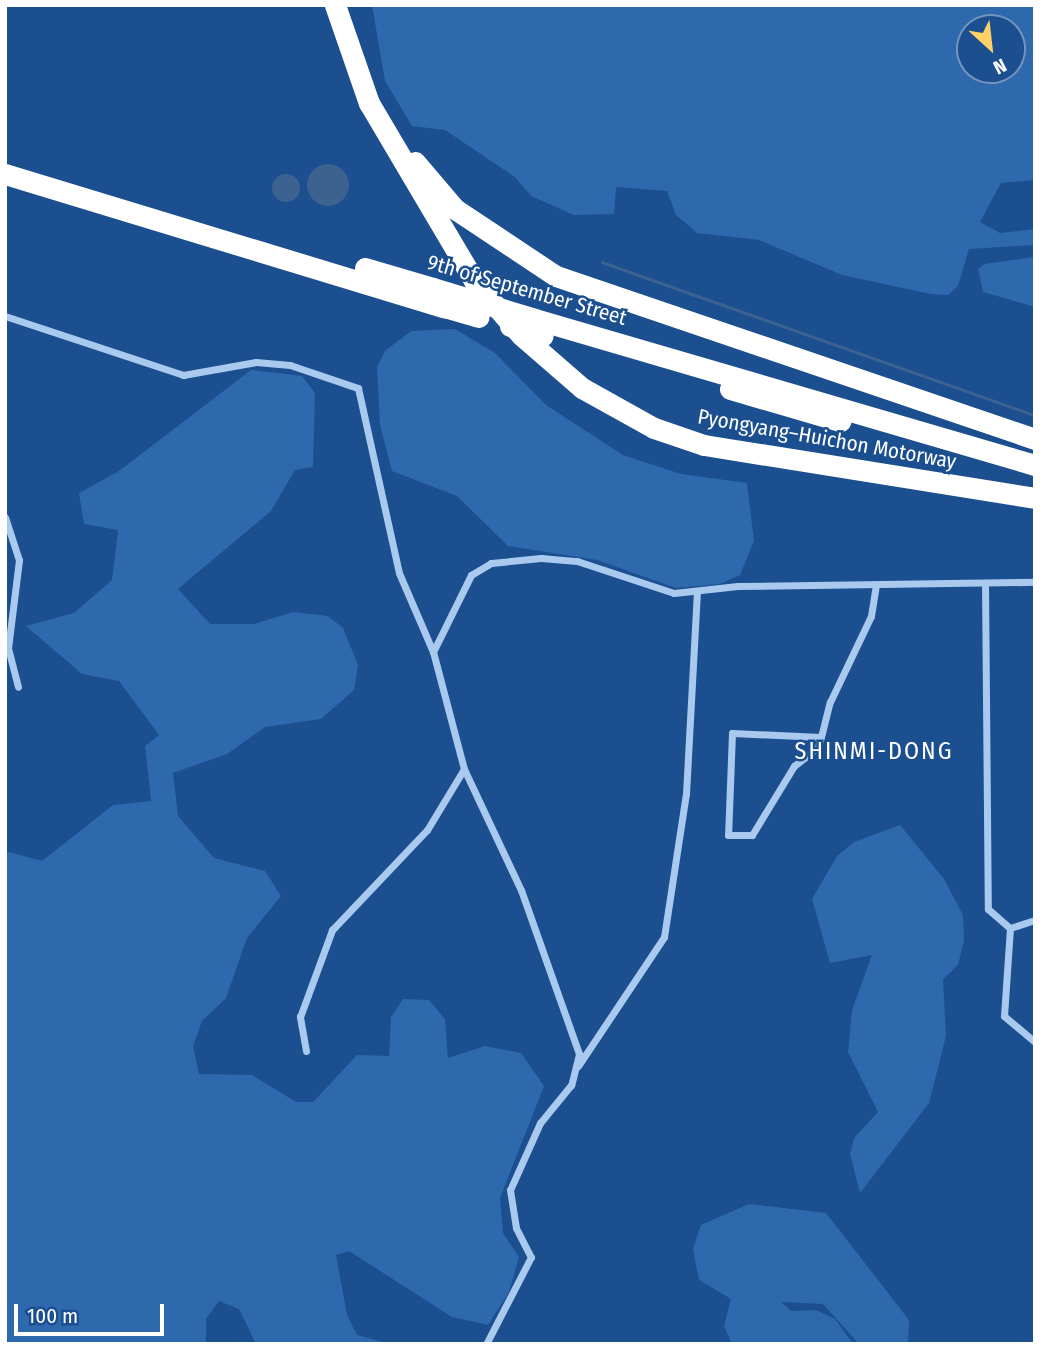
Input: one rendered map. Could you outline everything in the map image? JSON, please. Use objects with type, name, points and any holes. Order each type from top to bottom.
[{"type":"highway","name":"Pyongyang–Huichon Motorway","points":[[335,5],[369,103],[475,282],[521,335],[582,388],[654,428],[766,457],[1035,498]]},
{"type":"highway","points":[[342,5],[389,123],[455,209],[547,271],[1035,439]]},
{"type":"highway","name":"9th of September Street","points":[[5,162],[438,297]]},
{"type":"highway","name":"9th of September Street","points":[[5,174],[438,297],[1035,478]]},
{"type":"highway","name":"9th of September Street","points":[[539,327],[1035,465]]},
{"type":"street","points":[[5,316],[183,375],[256,362],[290,365],[358,388],[399,573],[433,652],[464,769],[521,890],[576,1037],[578,1066]]},
{"type":"street","points":[[5,517],[19,560],[8,648],[18,687]]},
{"type":"street","points":[[433,652],[471,575],[491,563],[577,561],[643,584],[697,593],[738,586],[1035,582]]},
{"type":"street","points":[[985,584],[988,909],[1010,928]]},
{"type":"street","points":[[821,737],[732,733],[728,835],[752,835],[794,766],[821,737],[830,702],[871,617],[876,585]]},
{"type":"street","points":[[486,1344],[531,1256],[516,1228],[510,1190],[540,1123],[664,937],[686,794],[697,593]]},
{"type":"street","points":[[306,1051],[300,1017],[332,930],[427,830],[464,769]]},
{"type":"street","points":[[1010,928],[1035,920]]},
{"type":"street","points":[[1010,928],[1004,1016],[1035,1042]]},
{"type":"shaded area","points":[[372,5],[1035,7],[1035,180],[1001,183],[980,222],[1000,233],[1035,229],[1035,245],[969,249],[958,286],[948,295],[931,294],[842,275],[759,240],[697,233],[676,215],[667,191],[616,187],[614,214],[574,215],[531,196],[515,177],[445,130],[412,126],[385,81]]},
{"type":"shaded area","points":[[328,164],[343,170],[349,185],[343,200],[328,206],[313,200],[307,185],[313,170]]},
{"type":"shaded area","points":[[286,174],[296,178],[300,188],[296,198],[286,202],[276,198],[272,188],[276,178]]},
{"type":"shaded area","points":[[1035,257],[1035,307],[983,292],[978,269],[984,264]]},
{"type":"shaded area","points":[[455,329],[495,353],[546,405],[623,455],[681,474],[747,483],[754,541],[740,575],[720,584],[676,588],[597,560],[508,546],[457,496],[392,471],[380,425],[377,367],[385,351],[411,331]]},
{"type":"shaded area","points":[[251,370],[302,376],[315,393],[313,467],[295,470],[271,511],[178,589],[210,624],[254,624],[293,612],[328,616],[343,628],[358,665],[354,690],[321,719],[265,727],[227,754],[173,773],[178,816],[214,858],[265,871],[281,896],[247,938],[226,998],[202,1021],[193,1046],[199,1074],[252,1075],[296,1102],[313,1102],[357,1055],[389,1056],[391,1017],[403,999],[429,1000],[445,1019],[448,1058],[485,1046],[521,1053],[544,1086],[500,1198],[503,1233],[519,1257],[509,1292],[488,1325],[452,1317],[349,1251],[336,1255],[347,1315],[357,1335],[390,1344],[256,1344],[239,1309],[219,1301],[206,1319],[206,1344],[11,1344],[5,1340],[5,851],[42,861],[113,805],[151,801],[145,746],[159,735],[119,681],[82,674],[26,626],[74,613],[112,580],[118,530],[84,524],[79,493],[119,471]]},
{"type":"shaded area","points":[[900,825],[944,879],[963,915],[964,941],[958,965],[943,979],[946,1036],[929,1103],[860,1193],[850,1154],[854,1138],[878,1112],[848,1052],[852,1010],[872,955],[830,963],[812,899],[837,856],[854,842]]},
{"type":"shaded area","points":[[749,1204],[826,1213],[909,1320],[908,1344],[859,1344],[823,1304],[781,1302],[791,1311],[816,1310],[835,1319],[853,1344],[732,1344],[724,1326],[731,1299],[699,1280],[693,1249],[701,1225]]},
{"type":"waterway","points":[[602,262],[1035,415]]},
{"type":"district","name":"SHINMI-DONG","points":[[874,752]]}]
